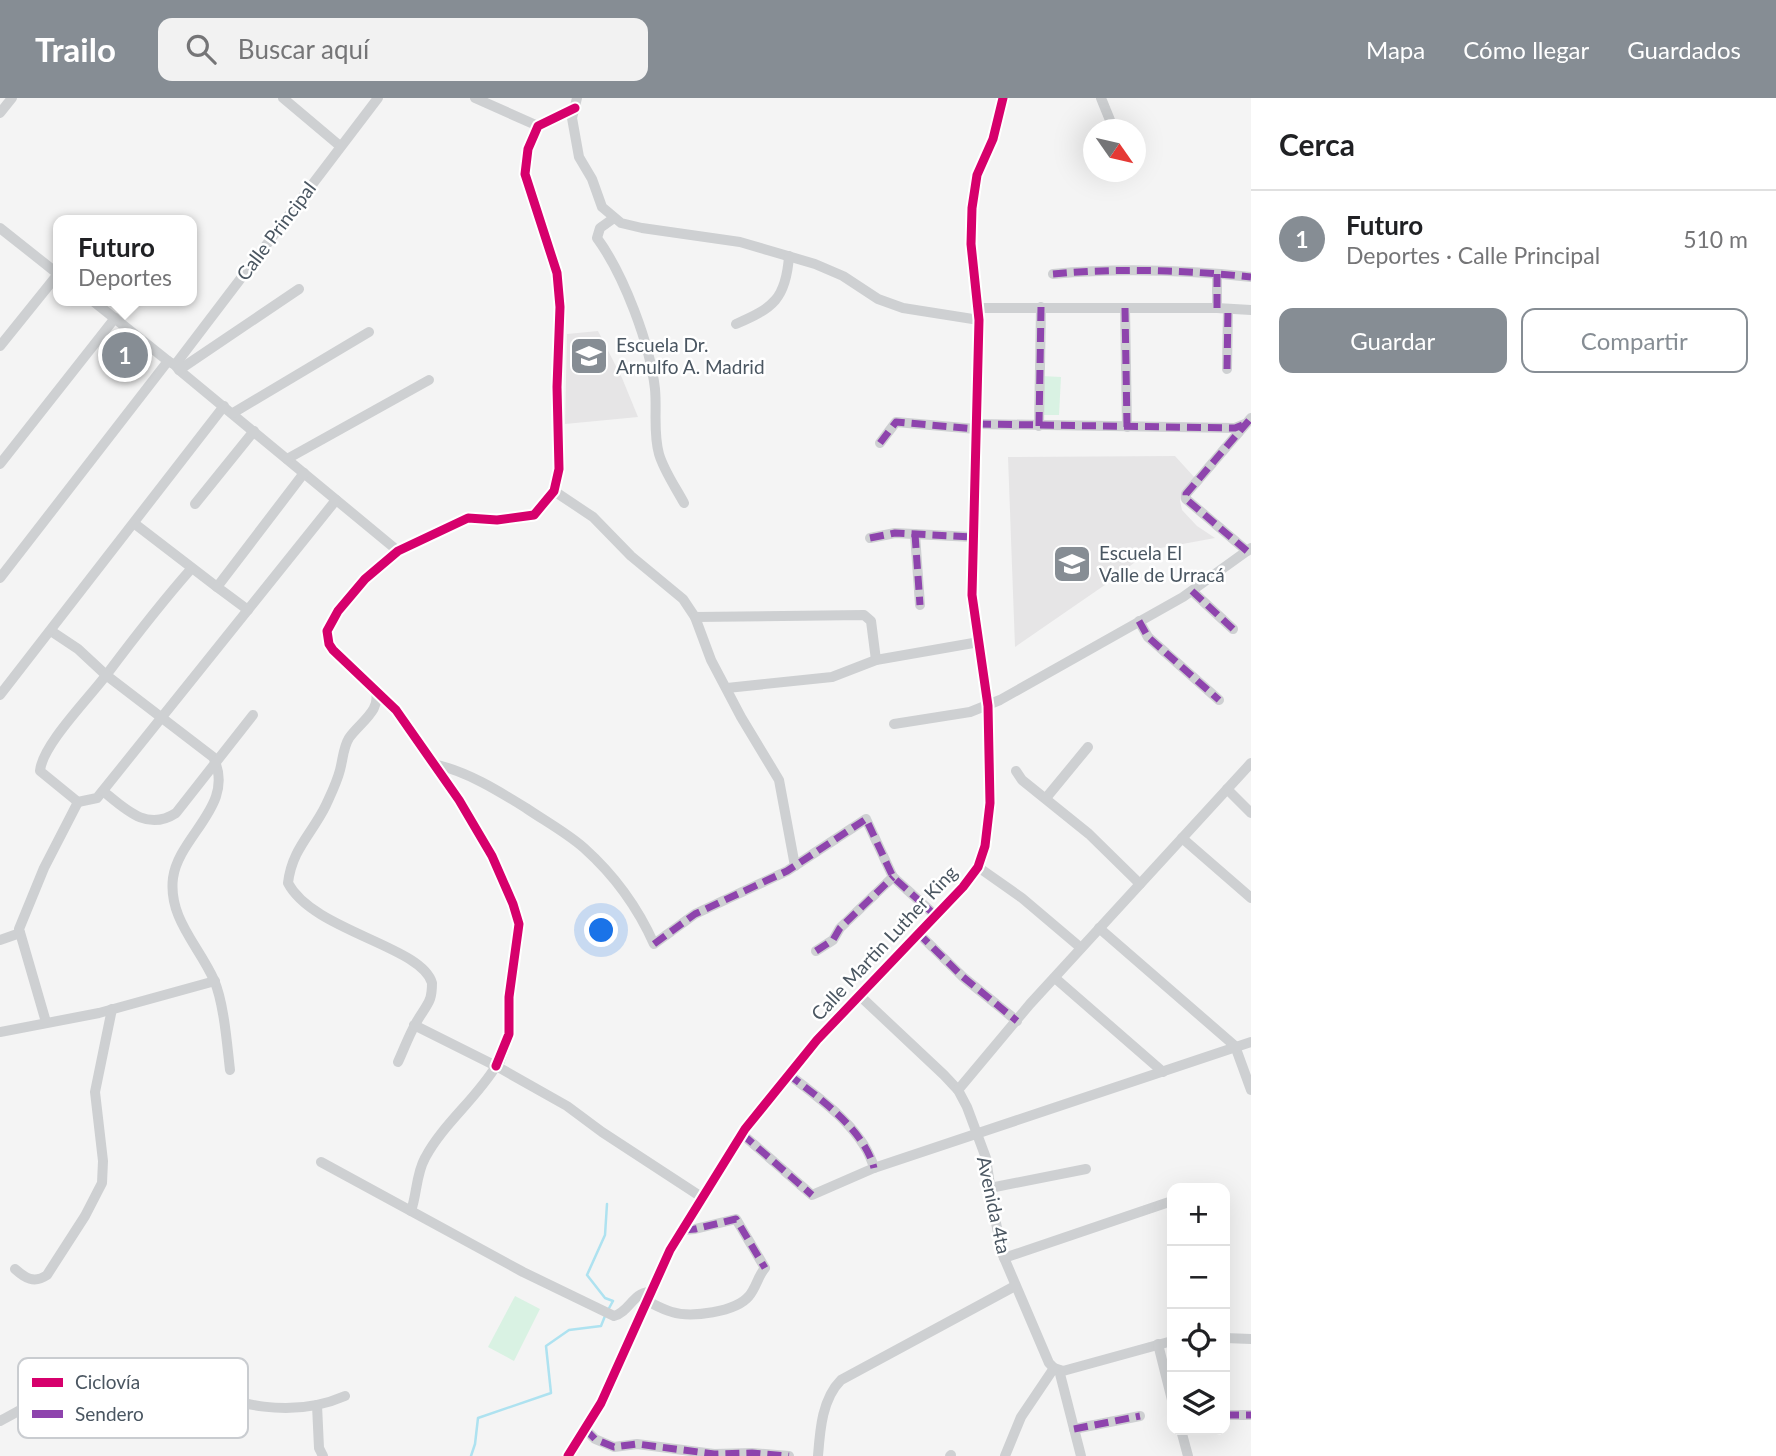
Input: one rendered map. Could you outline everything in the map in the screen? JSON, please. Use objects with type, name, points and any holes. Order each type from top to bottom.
[{"type":"street","points":[[0,113],[12,98]]},
{"type":"street","points":[[283,98],[340,146]]},
{"type":"street","name":"Calle Principal","points":[[0,578],[174,365],[377,98]]},
{"type":"street","points":[[475,98],[538,126]]},
{"type":"street","name":"Calle Martin Luther King","points":[[568,1456],[601,1403],[648,1297],[683,1230],[742,1134],[817,1040],[936,916],[978,867],[985,846],[990,803],[988,706],[972,595],[979,308],[971,244],[972,208],[977,175],[993,139],[1003,98]]},
{"type":"street","points":[[1101,98],[1110,119]]},
{"type":"street","points":[[411,1211],[425,1158],[497,1066],[509,1034],[509,997],[519,924],[492,856],[458,800],[396,710],[333,650],[327,631],[342,605],[365,579],[398,551],[468,519],[497,520],[534,515],[554,491],[559,468],[558,274],[525,174],[528,149],[538,126],[576,103]]},
{"type":"street","points":[[576,103],[572,118],[579,157],[592,179],[602,207],[621,223],[740,242],[815,264],[844,276],[878,299],[903,308],[979,320]]},
{"type":"street","points":[[614,218],[600,228],[597,238],[635,311],[655,389],[659,455],[684,503]]},
{"type":"street","points":[[0,228],[53,270]]},
{"type":"street","points":[[736,324],[765,309],[782,294],[788,275],[789,256]]},
{"type":"street","points":[[1053,274],[1085,271],[1251,277]]},
{"type":"street","points":[[1217,274],[1217,308]]},
{"type":"street","points":[[0,345],[53,280]]},
{"type":"street","points":[[174,365],[299,289]]},
{"type":"street","points":[[99,306],[398,551]]},
{"type":"street","points":[[1039,426],[1041,307]]},
{"type":"street","points":[[979,308],[1251,310]]},
{"type":"street","points":[[1125,308],[1127,427]]},
{"type":"street","points":[[1227,369],[1228,309]]},
{"type":"street","points":[[0,464],[115,318]]},
{"type":"street","points":[[0,695],[228,410],[369,331]]},
{"type":"street","points":[[287,459],[429,380]]},
{"type":"street","points":[[880,443],[896,422],[977,426],[1235,428],[1248,421]]},
{"type":"street","points":[[894,724],[970,712],[988,706],[1192,591],[1249,549],[1186,499],[1186,494],[1248,421]]},
{"type":"street","points":[[195,504],[254,431]]},
{"type":"street","points":[[217,587],[304,473]]},
{"type":"street","points":[[554,491],[593,517],[631,556],[683,599],[695,617],[711,660],[779,780],[795,866]]},
{"type":"street","points":[[78,802],[97,798],[103,791],[336,500]]},
{"type":"street","points":[[135,524],[248,610]]},
{"type":"street","points":[[870,538],[895,533],[972,537]]},
{"type":"street","points":[[915,534],[920,605]]},
{"type":"street","points":[[78,802],[40,771],[40,765],[69,720],[132,638],[191,569]]},
{"type":"street","points":[[1192,591],[1233,629]]},
{"type":"street","points":[[695,617],[864,615],[871,621],[876,660]]},
{"type":"street","points":[[1139,621],[1148,637],[1219,700]]},
{"type":"street","points":[[51,631],[78,649],[106,675],[216,762],[218,792],[215,802],[182,854],[173,874],[172,895],[186,935],[215,981],[230,1070]]},
{"type":"street","points":[[727,688],[832,677],[876,660],[979,642]]},
{"type":"street","points":[[375,689],[377,706],[349,739],[326,806],[300,844],[290,866],[288,883],[299,898],[326,918],[347,930],[390,947],[424,970],[432,984],[430,999],[414,1025],[398,1062]]},
{"type":"street","points":[[103,791],[129,811],[144,818],[157,821],[166,819],[176,813],[253,715]]},
{"type":"street","points":[[1046,798],[1088,747]]},
{"type":"street","points":[[958,1090],[1081,948],[1251,763]]},
{"type":"street","points":[[434,764],[454,769],[485,783],[585,849],[619,885],[654,944],[695,914],[777,877],[866,819],[892,877],[936,916]]},
{"type":"street","points":[[1016,771],[1022,780],[1089,834],[1140,884]]},
{"type":"street","points":[[1227,789],[1251,813]]},
{"type":"street","points":[[46,1022],[19,929],[30,898],[78,802]]},
{"type":"street","points":[[1182,838],[1251,898]]},
{"type":"street","points":[[978,867],[1022,898],[1081,948]]},
{"type":"street","points":[[816,951],[833,940],[840,928],[892,877]]},
{"type":"street","points":[[1100,928],[1235,1046],[1251,1090]]},
{"type":"street","points":[[0,940],[20,933]]},
{"type":"street","points":[[918,933],[962,977],[1017,1021]]},
{"type":"street","points":[[1055,978],[1163,1072]]},
{"type":"street","points":[[0,1032],[113,1009],[215,981]]},
{"type":"street","name":"Avenida 4ta","points":[[860,996],[958,1090],[986,1158],[997,1233],[1004,1258],[1049,1363],[1056,1369],[1081,1456]]},
{"type":"street","points":[[15,1269],[32,1280],[47,1275],[99,1192],[103,1166],[95,1092],[113,1009]]},
{"type":"street","points":[[414,1025],[497,1066],[567,1106],[703,1198]]},
{"type":"street","points":[[742,1134],[812,1195],[874,1168],[1251,1042]]},
{"type":"street","points":[[788,1074],[860,1137],[871,1156],[874,1168]]},
{"type":"street","points":[[321,1162],[523,1272],[614,1316],[622,1314],[642,1293],[673,1313],[708,1314],[743,1302],[751,1295],[757,1277],[765,1268],[736,1219],[683,1230]]},
{"type":"street","points":[[990,1188],[1086,1169]]},
{"type":"street","points":[[1004,1258],[1167,1203]]},
{"type":"street","points":[[818,1456],[821,1422],[832,1392],[841,1380],[1015,1286]]},
{"type":"street","points":[[1230,1338],[1251,1339]]},
{"type":"street","points":[[1005,1456],[1021,1417],[1056,1369],[1167,1342]]},
{"type":"street","points":[[1157,1344],[1167,1381]]},
{"type":"street","points":[[248,1404],[261,1408],[317,1405],[345,1396]]},
{"type":"street","points":[[317,1405],[319,1448],[323,1456]]},
{"type":"street","points":[[0,1421],[18,1412]]},
{"type":"street","points":[[1230,1415],[1251,1415]]},
{"type":"street","points":[[1074,1429],[1140,1416]]},
{"type":"street","points":[[585,1429],[595,1439],[614,1447],[637,1444],[714,1454],[789,1456]]},
{"type":"street","points":[[1182,1435],[1188,1456]]},
{"type":"shaded area","name":"Escuela Dr. Arnulfo A. Madrid","points":[[598,331],[638,417],[565,424],[567,334]]},
{"type":"shaded area","name":"Escuela El Valle de Urracá","points":[[1175,456],[1195,478],[1183,492],[1180,501],[1182,510],[1197,526],[1215,538],[1150,550],[1115,578],[1015,647],[1008,457]]},
{"type":"green space","points":[[120,335],[145,356],[129,374],[104,354]]},
{"type":"green space","points":[[1042,376],[1061,377],[1059,415],[1040,415]]},
{"type":"green space","points":[[515,1296],[540,1309],[514,1361],[488,1347]]},
{"type":"waterway","points":[[607,1204],[605,1235],[587,1275],[605,1298],[613,1301],[608,1310]]},
{"type":"waterway","points":[[471,1456],[478,1418],[551,1393],[546,1346],[569,1330],[601,1326],[605,1316]]},
{"type":"marked path","points":[[1053,274],[1152,271],[1251,277]]},
{"type":"marked path","points":[[1217,274],[1217,308]]},
{"type":"marked path","points":[[1039,426],[1041,307]]},
{"type":"marked path","points":[[1125,308],[1127,427]]},
{"type":"marked path","points":[[1227,369],[1228,309]]},
{"type":"marked path","points":[[1247,551],[1186,499],[1186,494],[1251,418]]},
{"type":"marked path","points":[[880,443],[896,422],[976,429]]},
{"type":"marked path","points":[[977,424],[1235,428],[1245,424]]},
{"type":"marked path","points":[[870,538],[895,533],[972,537]]},
{"type":"marked path","points":[[915,534],[920,605]]},
{"type":"marked path","points":[[1192,591],[1233,629]]},
{"type":"marked path","points":[[1139,621],[1148,637],[1219,700]]},
{"type":"marked path","points":[[654,944],[695,914],[787,871],[866,819],[893,877],[936,916]]},
{"type":"marked path","points":[[816,951],[833,940],[840,928],[893,877]]},
{"type":"marked path","points":[[918,933],[963,977],[1017,1021]]},
{"type":"marked path","points":[[788,1074],[851,1127],[869,1154],[874,1168]]},
{"type":"marked path","points":[[742,1134],[812,1195]]},
{"type":"marked path","points":[[683,1230],[736,1219],[765,1268]]},
{"type":"marked path","points":[[1230,1415],[1251,1415]]},
{"type":"marked path","points":[[1074,1429],[1140,1416]]},
{"type":"marked path","points":[[585,1429],[595,1439],[614,1447],[637,1444],[714,1454],[789,1456]]},
{"type":"cycle path","points":[[568,1456],[601,1403],[670,1250],[745,1129],[817,1040],[963,887],[978,867],[985,846],[990,803],[988,706],[972,595],[979,320],[971,244],[972,208],[977,175],[993,139],[1003,98]]},
{"type":"cycle path","points":[[496,1066],[509,1034],[509,997],[519,924],[513,904],[492,856],[459,800],[396,710],[333,650],[327,631],[338,611],[365,579],[398,551],[468,518],[497,520],[534,515],[554,491],[559,469],[557,387],[560,307],[557,273],[525,174],[528,149],[538,126],[575,108]]},
{"type":"place","name":"Futuro","points":[[125,355]]},
{"type":"place","name":"Escuela Dr. Arnulfo A. Madrid","points":[[589,356]]},
{"type":"place","name":"Escuela El Valle de Urracá","points":[[1072,564]]}]
